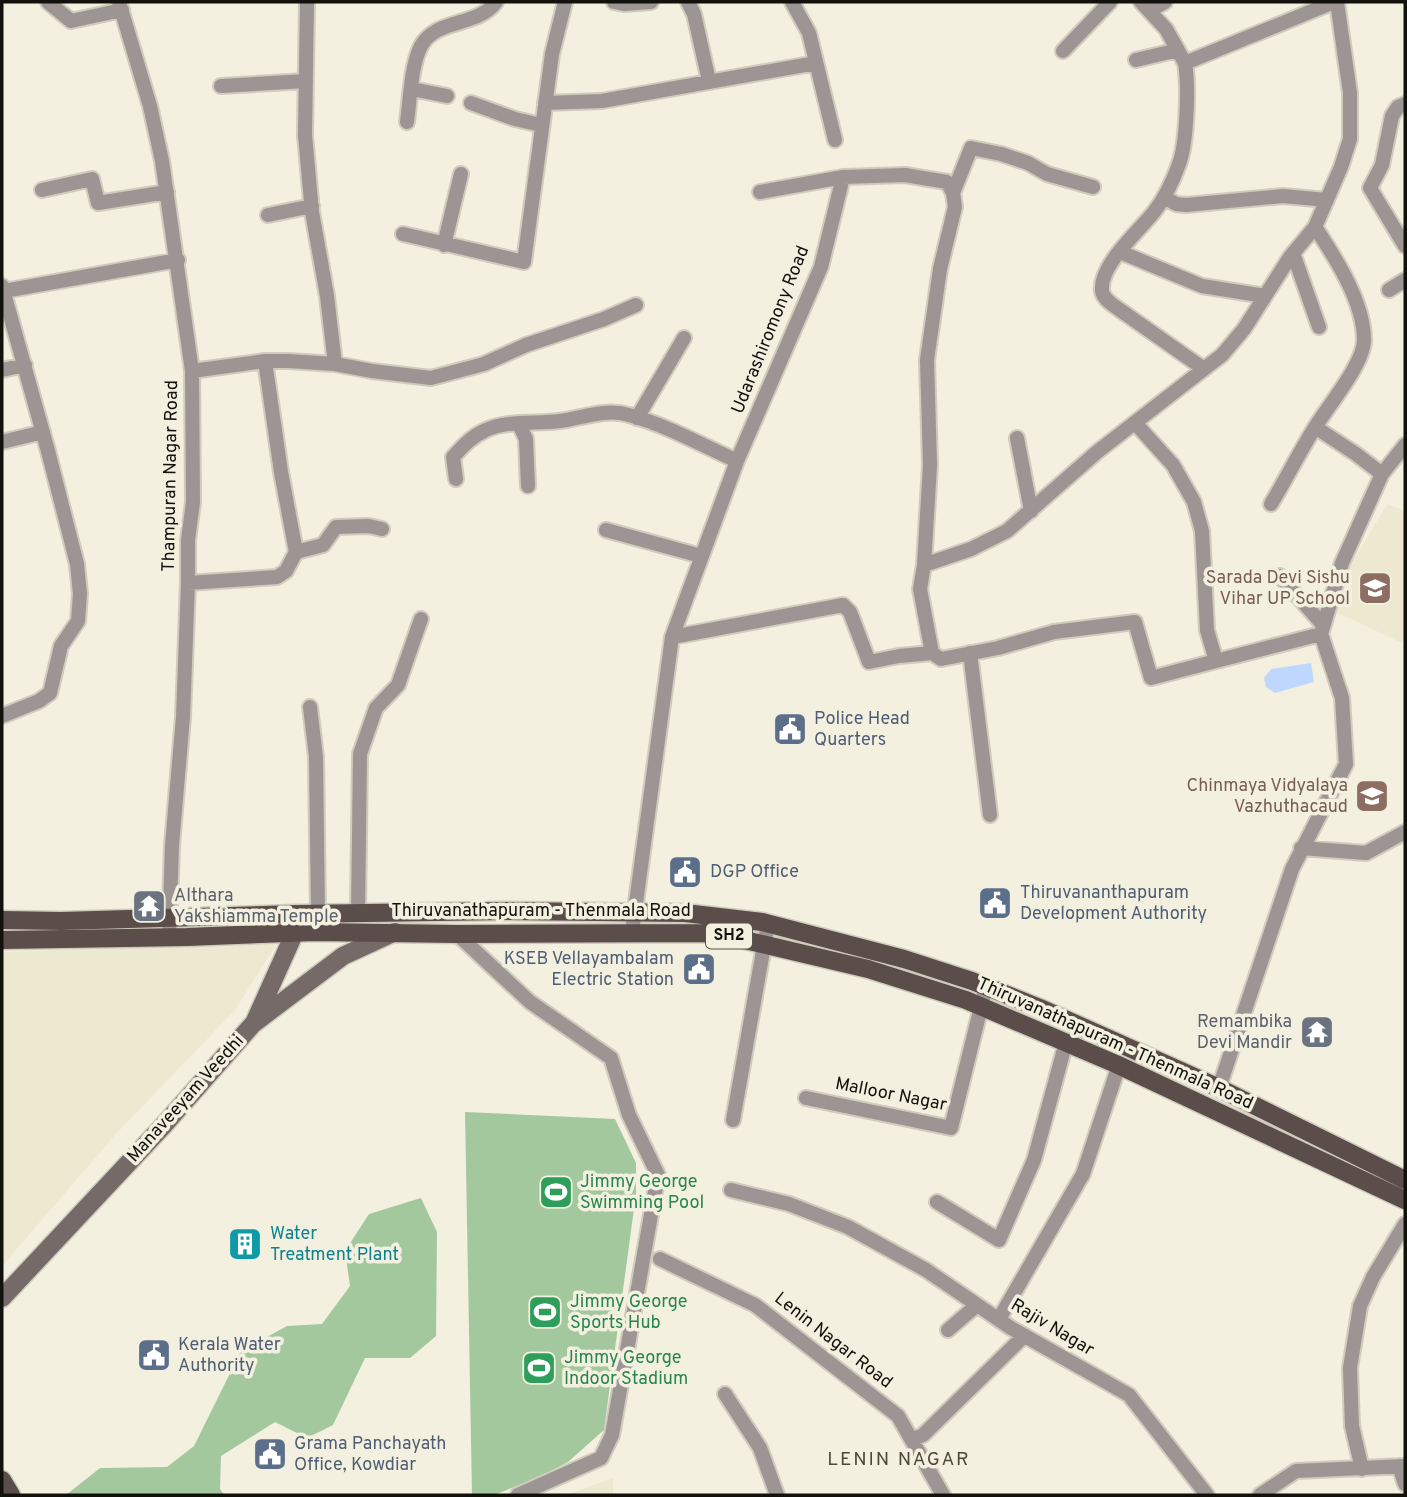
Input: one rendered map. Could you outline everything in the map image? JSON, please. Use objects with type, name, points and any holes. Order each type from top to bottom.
[{"type":"main road","points":[[2,920],[169,918],[296,923],[318,914],[634,912],[685,913],[768,923],[904,959],[1040,1008],[1219,1088],[1405,1180]]},
{"type":"main road","points":[[254,1024],[296,923]]},
{"type":"main road","name":"Thiruvanathapuram - Thenmala Road","points":[[2,940],[169,938],[296,923],[395,932],[457,934],[715,933],[868,969],[981,1006],[1119,1065],[1405,1200]]},
{"type":"main road","name":"Manaveeyam Veedhi","points":[[2,1298],[164,1125],[254,1024],[343,956],[395,932]]},
{"type":"main road","points":[[2,1480],[11,1495]]},
{"type":"street","points":[[48,2],[71,21],[120,6]]},
{"type":"street","points":[[307,2],[305,135],[312,206],[335,364]]},
{"type":"street","points":[[477,2],[494,5]]},
{"type":"street","points":[[404,234],[524,262],[551,54],[565,2]]},
{"type":"street","points":[[614,2],[651,2]]},
{"type":"street","points":[[688,2],[694,14],[709,81]]},
{"type":"street","points":[[792,2],[809,33],[835,140]]},
{"type":"street","points":[[1062,51],[1110,2]]},
{"type":"street","points":[[1165,2],[1146,6],[1166,29],[1182,57],[1188,78],[1180,161],[1164,197],[1110,265],[1102,292],[1106,299],[1204,369]]},
{"type":"street","points":[[924,565],[971,549],[1007,531],[1097,452],[1222,355],[1244,329],[1293,253],[1315,227],[1347,148],[1351,117],[1336,2],[1182,57],[1136,60]]},
{"type":"street","points":[[407,122],[416,62],[422,45],[445,27],[466,22],[494,5]]},
{"type":"street","name":"Thampuran Nagar Road","points":[[120,6],[150,106],[167,191],[192,372],[194,457],[188,540],[183,718],[172,845],[169,938]]},
{"type":"street","points":[[545,103],[603,101],[816,63]]},
{"type":"street","points":[[221,86],[306,81]]},
{"type":"street","points":[[412,89],[447,96]]},
{"type":"street","points":[[471,103],[541,125]]},
{"type":"street","points":[[1405,104],[1398,107],[1392,116],[1382,165],[1370,188],[1405,246]]},
{"type":"street","points":[[953,193],[971,148],[1001,154],[1028,163],[1047,174],[1093,187]]},
{"type":"street","points":[[444,245],[461,174]]},
{"type":"street","points":[[760,192],[843,177],[905,174],[947,182],[953,193],[955,207],[940,269],[927,360],[930,465],[920,589],[933,653],[941,659],[998,648],[1054,632],[1135,622],[1151,678],[1322,629]]},
{"type":"street","name":"Udarashiromony Road","points":[[632,932],[672,637],[737,461],[821,267],[843,177]]},
{"type":"street","points":[[42,190],[92,179],[98,203],[167,191]]},
{"type":"street","points":[[1164,197],[1176,204],[1186,205],[1283,196],[1326,200]]},
{"type":"street","points":[[268,215],[312,206]]},
{"type":"street","points":[[1271,504],[1315,427],[1356,365],[1364,342],[1360,317],[1346,278],[1315,227]]},
{"type":"street","points":[[1120,251],[1202,286],[1265,296]]},
{"type":"street","points":[[1293,253],[1319,327]]},
{"type":"street","points":[[2,716],[39,701],[50,692],[61,646],[78,621],[80,594],[77,564],[3,289],[178,260]]},
{"type":"street","points":[[1389,290],[1405,280]]},
{"type":"street","points":[[192,372],[265,361],[335,364],[431,378],[484,365],[526,345],[604,319],[636,305]]},
{"type":"street","points":[[637,418],[684,338]]},
{"type":"street","points":[[188,583],[277,577],[286,571],[296,552],[265,361]]},
{"type":"street","points":[[2,370],[25,365]]},
{"type":"street","points":[[456,479],[453,457],[467,442],[494,426],[560,421],[611,412],[637,418],[737,461]]},
{"type":"street","points":[[1136,424],[1173,465],[1194,502],[1202,531],[1206,629],[1216,661]]},
{"type":"street","points":[[519,425],[526,439],[528,486]]},
{"type":"street","points":[[1315,427],[1382,474]]},
{"type":"street","points":[[2,442],[43,432]]},
{"type":"street","points":[[1017,438],[1031,511]]},
{"type":"street","points":[[1322,629],[1342,563],[1382,474],[1405,445]]},
{"type":"street","points":[[296,552],[323,545],[337,527],[369,526],[382,529]]},
{"type":"street","points":[[606,530],[701,556]]},
{"type":"street","points":[[1219,1088],[1301,848],[1346,764],[1342,698],[1322,629],[1280,576]]},
{"type":"street","points":[[672,637],[843,605],[850,612],[869,662],[933,653]]},
{"type":"street","points":[[358,914],[360,754],[376,708],[398,685],[421,619]]},
{"type":"street","points":[[971,653],[990,815]]},
{"type":"street","points":[[310,707],[316,771],[318,914]]},
{"type":"street","points":[[1301,848],[1366,853],[1405,832]]},
{"type":"street","points":[[733,1120],[768,923]]},
{"type":"street","points":[[457,934],[530,1002],[611,1058],[629,1115],[658,1175],[612,1436],[601,1458],[518,1495]]},
{"type":"street","name":"Malloor Nagar","points":[[806,1098],[951,1128],[986,987]]},
{"type":"street","points":[[937,1202],[999,1240],[1034,1160],[1066,1042]]},
{"type":"street","points":[[999,1319],[1083,1174],[1119,1065]]},
{"type":"street","name":"Rajiv Nagar","points":[[732,1190],[789,1204],[849,1227],[926,1270],[1024,1336],[1129,1395],[1207,1495]]},
{"type":"street","points":[[1362,1469],[1352,1426],[1350,1367],[1360,1306],[1373,1277],[1405,1224]]},
{"type":"street","name":"Lenin Nagar Road","points":[[660,1259],[755,1306],[898,1416],[943,1495]]},
{"type":"street","points":[[948,1329],[977,1305]]},
{"type":"street","points":[[913,1439],[923,1436],[1024,1336]]},
{"type":"street","points":[[725,1394],[760,1448],[777,1495]]},
{"type":"street","points":[[1260,1495],[1296,1471],[1402,1466],[1405,1484]]},
{"type":"shaded area","name":"Sarada Devi Sishu Vihar UP School","points":[[1387,504],[1405,511],[1405,636],[1402,643],[1336,612],[1351,565]]},
{"type":"shaded area","points":[[278,942],[235,1010],[116,1134],[2,1266],[2,952]]},
{"type":"shaded area","points":[[613,1478],[613,1495],[566,1495]]},
{"type":"green space","name":"Jimmy George Sports Hub","points":[[465,1112],[615,1119],[636,1163],[636,1194],[604,1430],[568,1462],[494,1495],[472,1495]]},
{"type":"green space","points":[[421,1198],[437,1232],[436,1336],[410,1358],[365,1358],[333,1425],[307,1438],[275,1422],[221,1456],[220,1489],[224,1495],[66,1495],[100,1468],[167,1467],[194,1446],[241,1351],[287,1326],[322,1324],[350,1286],[345,1251],[369,1214]]},
{"type":"water","points":[[1311,663],[1314,682],[1275,693],[1266,687],[1264,678],[1271,669]]},
{"type":"place","name":"Sarada Devi Sishu Vihar UP School","points":[[1375,588]]},
{"type":"place","name":"Police Head Quarters","points":[[790,729]]},
{"type":"place","name":"Chinmaya Vidyalaya Vazhuthacaud","points":[[1372,796]]},
{"type":"place","name":"DGP Office","points":[[685,872]]},
{"type":"place","name":"Thiruvananthapuram Development Authority","points":[[995,903]]},
{"type":"place","name":"Althara Yakshiamma Temple","points":[[149,906]]},
{"type":"place","name":"KSEB Vellayambalam Electric Station","points":[[699,969]]},
{"type":"place","name":"Remambika Devi Mandir","points":[[1317,1032]]},
{"type":"place","name":"Jimmy George Swimming Pool","points":[[556,1192]]},
{"type":"place","name":"Water Treatment Plant","points":[[245,1244]]},
{"type":"place","name":"Jimmy George Sports Hub","points":[[545,1312]]},
{"type":"place","name":"Kerala Water Authority","points":[[154,1355]]},
{"type":"place","name":"Jimmy George Indoor Stadium","points":[[539,1368]]},
{"type":"place","name":"Grama Panchayath Office, Kowdiar","points":[[270,1454]]},
{"type":"district","name":"LENIN NAGAR","points":[[899,1460]]}]
